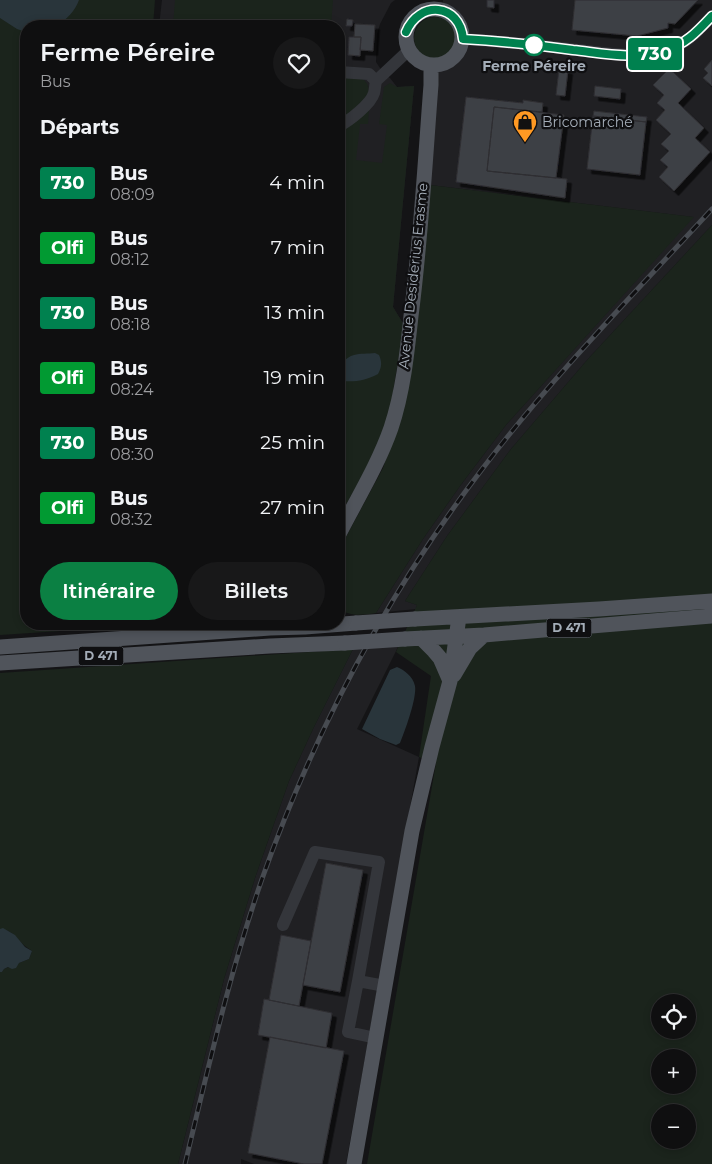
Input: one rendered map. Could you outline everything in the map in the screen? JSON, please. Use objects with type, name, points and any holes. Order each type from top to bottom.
[{"type":"main road","points":[[439,4],[454,16],[459,23],[463,39],[461,48],[449,62],[431,66],[415,58],[409,50],[406,32],[416,16],[422,11],[439,4]]},
{"type":"main road","name":"Avenue Desiderius Erasme","points":[[345,522],[376,462],[390,429],[399,400],[416,281],[431,66]]},
{"type":"main road","name":"D 471","points":[[346,622],[712,601]]},
{"type":"main road","name":"D 471","points":[[0,663],[484,635],[712,616]]},
{"type":"main road","points":[[354,1164],[412,831],[450,681],[458,617]]},
{"type":"main road","name":"D 471","points":[[0,647],[221,630]]},
{"type":"main road","points":[[305,630],[306,645]]},
{"type":"main road","points":[[450,681],[470,648],[484,635]]},
{"type":"main road","points":[[421,638],[440,658],[450,681]]},
{"type":"street","points":[[463,39],[626,55],[651,54],[671,49],[684,42],[694,35],[712,16]]},
{"type":"street","points":[[345,123],[369,102],[374,94],[376,81],[409,50]]},
{"type":"street","points":[[345,72],[369,74],[376,81]]},
{"type":"street","points":[[284,925],[315,852],[379,862],[348,1032],[376,1038]]},
{"type":"street","points":[[358,981],[385,986]]},
{"type":"shaded area","points":[[0,0],[155,0],[153,20],[20,20],[20,630],[76,630],[0,635]]},
{"type":"shaded area","points":[[0,0],[79,0],[65,20],[20,20],[20,30],[0,18]]},
{"type":"shaded area","points":[[162,0],[395,0],[391,3],[380,24],[377,34],[376,62],[384,74],[397,87],[414,86],[393,307],[404,325],[345,263],[345,20],[160,20]]},
{"type":"shaded area","points":[[175,0],[333,0],[331,20],[173,20]]},
{"type":"shaded area","points":[[443,0],[712,0],[712,225],[588,359],[511,449],[447,536],[405,601],[417,605],[416,609],[376,613],[423,539],[506,425],[693,217],[430,185]]},
{"type":"shaded area","points":[[435,17],[450,23],[456,38],[450,53],[435,59],[420,53],[414,38],[420,23]]},
{"type":"shaded area","points":[[345,77],[365,81],[369,95],[345,117]]},
{"type":"shaded area","points":[[390,83],[397,87],[414,86],[393,307],[404,325],[391,404],[383,433],[364,474],[345,506],[345,130],[365,110],[369,110],[368,124],[360,124],[356,160],[382,163],[387,125],[379,124],[384,87]]},
{"type":"shaded area","points":[[430,185],[694,217],[506,425],[423,539],[376,613],[361,615],[347,613],[345,612],[345,539],[383,468],[397,427]]},
{"type":"shaded area","points":[[712,225],[712,1164],[367,1164],[436,763],[419,757],[431,676],[396,652],[417,605],[405,601],[447,536],[511,449],[588,359]]},
{"type":"shaded area","points":[[375,353],[379,355],[381,367],[378,374],[360,381],[345,381],[345,360],[356,354]]},
{"type":"shaded area","points":[[399,645],[357,729],[419,757],[346,1164],[254,1164],[241,1159],[241,1164],[178,1164],[224,979],[255,878],[289,781],[353,649]]},
{"type":"shaded area","points":[[353,649],[289,781],[255,878],[224,979],[178,1164],[0,1164],[0,972],[29,959],[32,951],[11,933],[0,929],[0,673]]},
{"type":"shaded area","points":[[397,667],[410,676],[414,682],[415,691],[405,731],[400,743],[396,745],[362,729],[390,670]]},
{"type":"shaded area","points":[[3,928],[15,935],[25,947],[32,951],[29,959],[19,963],[16,968],[8,967],[0,972],[0,929]]},
{"type":"building","points":[[487,0],[494,0],[494,8],[487,7]]},
{"type":"building","points":[[575,0],[698,0],[675,24],[668,23],[668,28],[637,36],[572,30]]},
{"type":"building","points":[[347,19],[353,20],[352,26],[346,26]]},
{"type":"building","points":[[355,24],[375,25],[373,51],[360,50],[361,37],[354,37]]},
{"type":"building","points":[[349,37],[361,37],[360,56],[348,55]]},
{"type":"building","points":[[712,60],[712,86],[703,78],[708,73],[704,69]]},
{"type":"building","points":[[559,69],[568,70],[565,96],[556,95]]},
{"type":"building","points":[[668,70],[673,72],[691,89],[678,103],[704,128],[695,138],[710,152],[674,191],[659,177],[668,167],[660,160],[669,151],[661,144],[671,134],[656,120],[665,110],[657,103],[664,95],[653,85]]},
{"type":"building","points":[[595,86],[621,89],[620,99],[594,96]]},
{"type":"building","points":[[466,97],[523,103],[523,100],[543,103],[542,112],[494,107],[487,171],[567,179],[565,198],[456,182]]},
{"type":"building","name":"Bricomarché","points":[[494,107],[564,115],[556,178],[487,171]]},
{"type":"building","points":[[594,111],[647,117],[646,122],[593,116]]},
{"type":"building","points":[[593,116],[646,122],[640,175],[587,169]]},
{"type":"building","points":[[326,863],[363,870],[340,992],[303,985]]},
{"type":"building","points":[[281,935],[311,941],[299,1006],[269,1000]]},
{"type":"building","points":[[264,999],[332,1013],[326,1048],[258,1035]]},
{"type":"building","points":[[270,1037],[344,1051],[322,1164],[304,1164],[248,1153]]},
{"type":"railway","points":[[185,1164],[211,1056],[250,914],[305,770],[356,665],[416,564],[448,515],[483,468],[566,368],[712,209]]},
{"type":"bus line","name":"730","points":[[406,32],[410,23],[422,11],[438,9],[454,16],[459,23],[463,39],[639,56],[678,46],[694,35],[712,16]]},
{"type":"place","name":"Ferme Péreire","points":[[534,45]]},
{"type":"place","name":"Bricomarché","points":[[525,143]]}]
